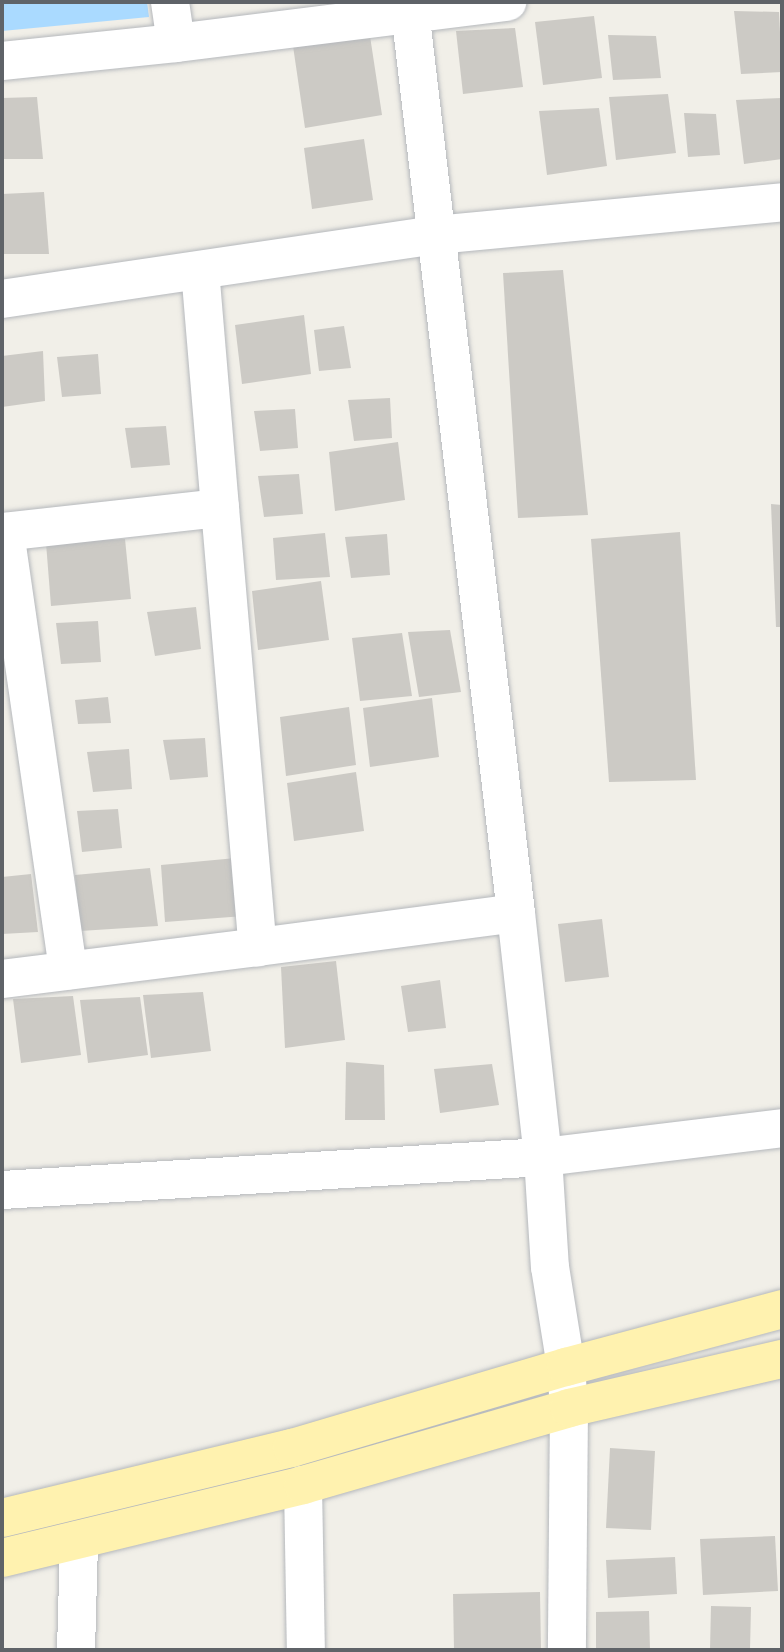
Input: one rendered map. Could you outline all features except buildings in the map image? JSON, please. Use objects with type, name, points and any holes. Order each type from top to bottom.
[{"type":"main road","points":[[2,1518],[292,1448],[566,1367],[782,1309]]},
{"type":"main road","points":[[2,1558],[303,1485],[569,1408],[782,1359]]},
{"type":"street","points":[[170,2],[176,43]]},
{"type":"street","points":[[2,61],[176,43],[410,8],[507,2]]},
{"type":"street","points":[[410,8],[516,913],[543,1157],[550,1266],[566,1367],[569,1408],[567,1650]]},
{"type":"street","points":[[2,299],[200,272],[436,235],[782,202]]},
{"type":"street","points":[[200,272],[258,947]]},
{"type":"street","points":[[68,971],[4,532],[220,508]]},
{"type":"street","points":[[2,979],[516,913]]},
{"type":"street","points":[[2,1190],[543,1157],[782,1128]]},
{"type":"street","points":[[303,1485],[306,1650]]},
{"type":"street","points":[[76,1650],[79,1540]]},
{"type":"water","points":[[2,2],[147,2],[149,17],[2,31]]}]
